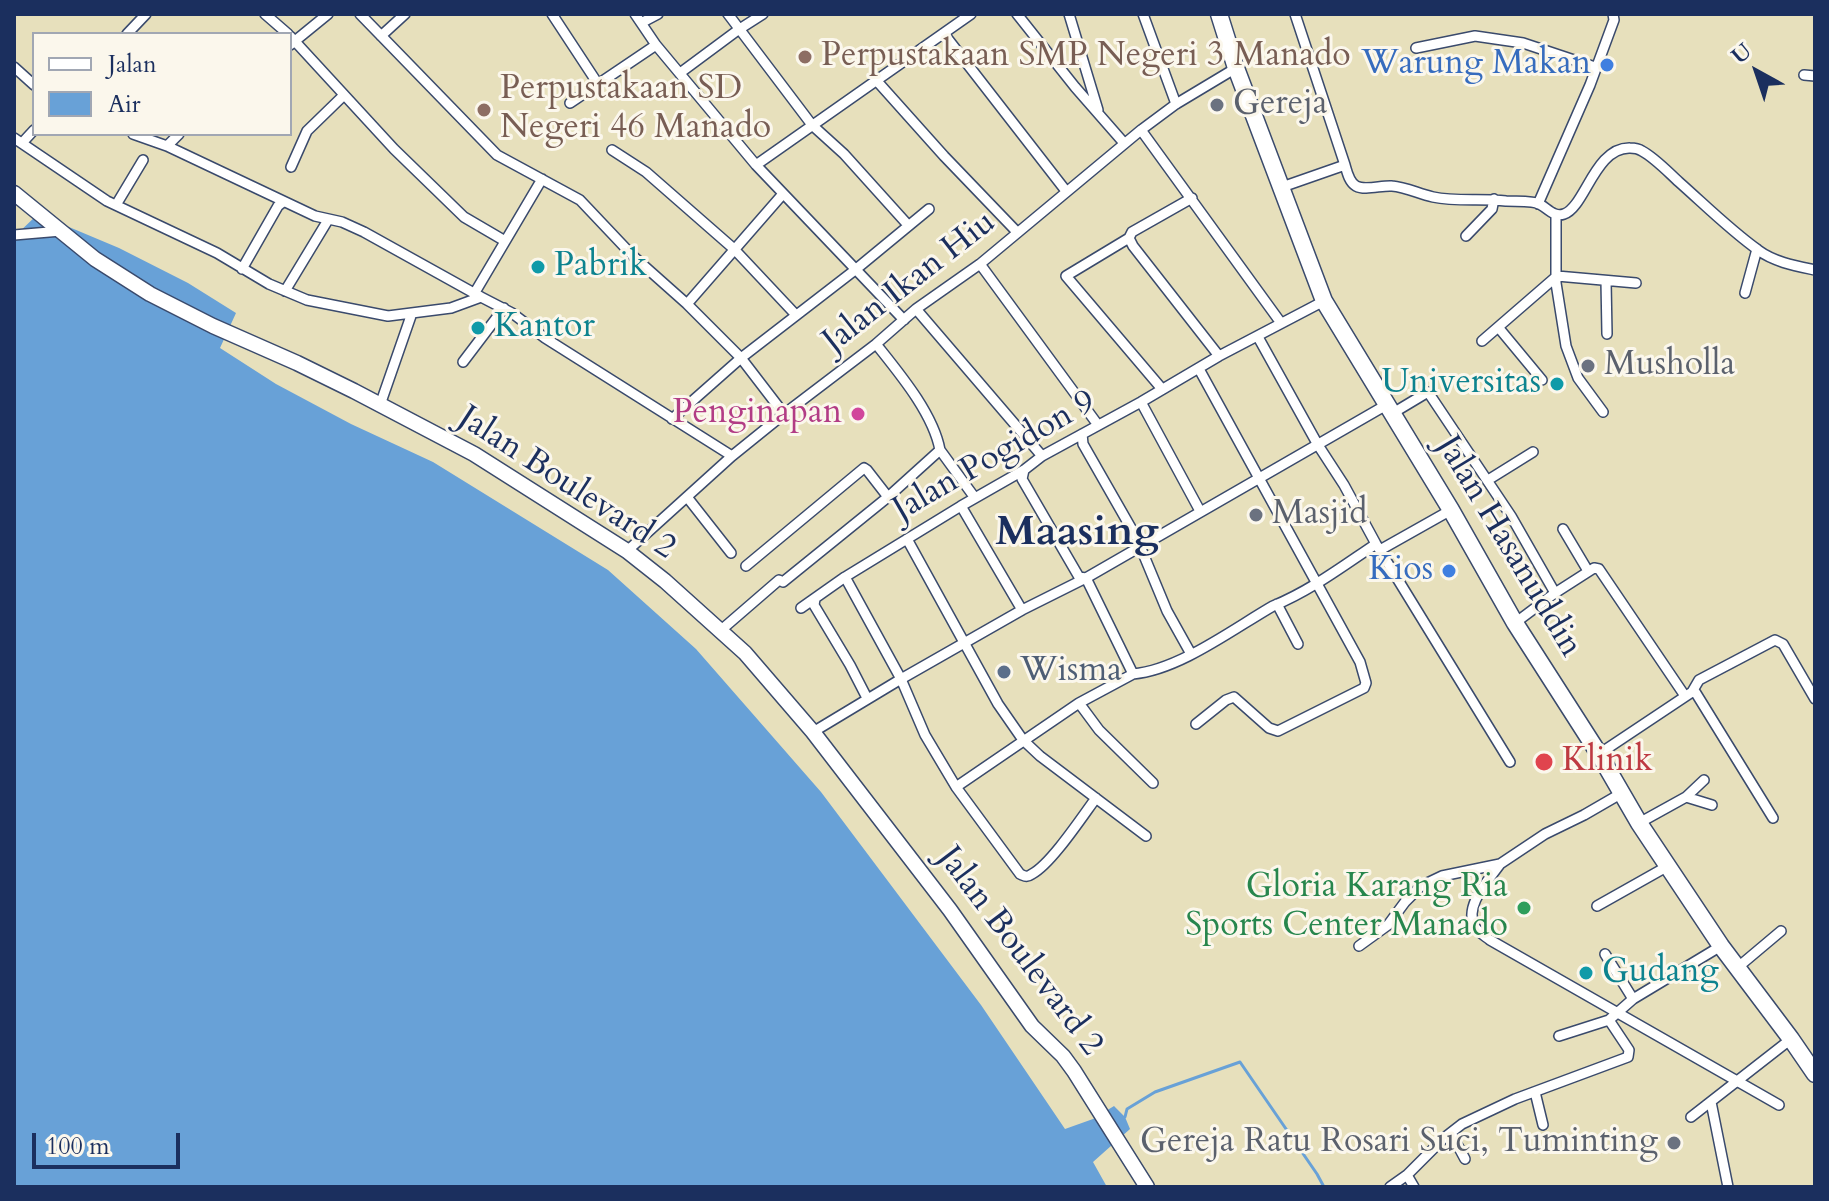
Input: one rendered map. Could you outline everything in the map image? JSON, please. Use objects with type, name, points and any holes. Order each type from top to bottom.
[{"type":"highway","name":"Jalan Hasanuddin","points":[[1219,14],[1236,68],[1324,301],[1451,510],[1515,623],[1639,823],[1721,946],[1815,1074]]},
{"type":"main road","name":"Jalan Boulevard 2","points":[[14,193],[95,259],[150,294],[297,363],[474,454],[627,551],[720,631],[745,653],[813,732],[950,910],[1032,1026],[1068,1064],[1147,1187]]},
{"type":"street","points":[[129,32],[146,14]]},
{"type":"street","points":[[265,14],[284,32]]},
{"type":"street","points":[[292,38],[328,14]]},
{"type":"street","points":[[360,14],[497,155],[580,200],[633,256],[741,358],[784,414]]},
{"type":"street","points":[[381,36],[405,14]]},
{"type":"street","points":[[552,14],[598,84]]},
{"type":"street","points":[[658,14],[638,18],[656,45],[782,195],[904,320]]},
{"type":"street","points":[[728,14],[812,125],[844,154],[908,225]]},
{"type":"street","points":[[680,73],[763,14]]},
{"type":"street","points":[[756,165],[971,14]]},
{"type":"street","points":[[1017,14],[1124,143]]},
{"type":"street","points":[[1069,14],[1099,113]]},
{"type":"street","points":[[1143,14],[1176,104]]},
{"type":"street","points":[[1295,14],[1345,165],[1352,183],[1358,187],[1394,186],[1434,197],[1538,204],[1556,215],[1566,214],[1599,167],[1614,152],[1625,148],[1637,149],[1767,256],[1815,270]]},
{"type":"street","points":[[1538,204],[1590,85],[1614,20],[1613,14]]},
{"type":"street","points":[[944,34],[1066,191]]},
{"type":"street","points":[[1416,48],[1475,36],[1523,43],[1595,67]]},
{"type":"street","points":[[292,40],[394,149],[464,217],[505,241]]},
{"type":"street","points":[[570,103],[656,45]]},
{"type":"street","points":[[14,67],[32,83]]},
{"type":"street","name":"Jalan Ikan Hiu","points":[[627,551],[732,456],[916,309],[980,264],[1124,143],[1176,104],[1236,68]]},
{"type":"street","points":[[876,80],[1017,232]]},
{"type":"street","points":[[291,167],[307,131],[343,96]]},
{"type":"street","points":[[1141,130],[1281,323]]},
{"type":"street","points":[[139,136],[167,146],[315,216],[342,222],[364,232],[504,308],[545,338],[732,456]]},
{"type":"street","points":[[167,146],[177,136]]},
{"type":"street","points":[[18,140],[116,205],[203,246],[285,291],[307,300],[388,316],[461,306],[478,296],[505,241],[542,179]]},
{"type":"street","points":[[612,150],[646,172],[734,249],[796,315]]},
{"type":"street","points":[[116,205],[143,160]]},
{"type":"street","points":[[1282,187],[1345,165]]},
{"type":"street","points":[[687,304],[782,195]]},
{"type":"street","points":[[1162,389],[1066,276],[1129,238],[1132,232],[1192,198]]},
{"type":"street","points":[[1466,236],[1492,209],[1494,199]]},
{"type":"street","points":[[242,269],[283,202]]},
{"type":"street","points":[[672,419],[741,358],[929,209]]},
{"type":"street","points":[[1556,215],[1558,304],[1566,346],[1578,378],[1603,412]]},
{"type":"street","points":[[285,291],[328,220]]},
{"type":"street","points":[[14,235],[61,231]]},
{"type":"street","points":[[1129,238],[1219,356]]},
{"type":"street","points":[[1745,293],[1757,249]]},
{"type":"street","points":[[980,264],[1098,425]]},
{"type":"street","points":[[1482,341],[1557,276],[1636,283]]},
{"type":"street","points":[[1606,281],[1607,334]]},
{"type":"street","name":"Jalan Pogidon 9","points":[[801,608],[845,577],[1024,470],[1042,456],[1324,301]]},
{"type":"street","points":[[463,362],[504,308]]},
{"type":"street","points":[[916,309],[1042,456]]},
{"type":"street","points":[[380,405],[412,313]]},
{"type":"street","points":[[1498,327],[1542,380]]},
{"type":"street","points":[[1258,337],[1378,547],[1510,762]]},
{"type":"street","points":[[876,344],[911,387],[936,434],[940,450],[975,498]]},
{"type":"street","points":[[1196,724],[1234,697],[1269,728],[1278,731],[1365,687],[1366,683],[1360,662],[1199,369]]},
{"type":"street","points":[[813,732],[867,698],[1022,610],[1086,578],[1260,477],[1428,392],[1511,516],[1555,593]]},
{"type":"street","points":[[1141,402],[1200,511]]},
{"type":"street","points":[[1082,434],[1083,444],[1142,544],[1167,611],[1191,654]]},
{"type":"street","points":[[720,631],[779,580],[783,582],[888,497],[940,450]]},
{"type":"street","points":[[1488,480],[1533,452]]},
{"type":"street","points":[[746,566],[864,468],[888,497]]},
{"type":"street","points":[[1024,470],[1022,479],[1079,577],[1086,578]]},
{"type":"street","points":[[687,497],[731,553]]},
{"type":"street","points":[[961,506],[1022,610]]},
{"type":"street","points":[[956,787],[1079,703],[1133,674],[1145,673],[1180,660],[1378,547],[1451,510]]},
{"type":"street","points":[[1563,529],[1588,571]]},
{"type":"street","points":[[907,539],[998,704],[1023,740],[1146,836]]},
{"type":"street","points":[[1515,623],[1555,593],[1597,568],[1690,693],[1773,818]]},
{"type":"street","points":[[845,577],[901,679],[925,735],[956,787],[1020,874],[1031,875],[1055,852],[1096,798]]},
{"type":"street","points":[[1086,578],[1133,674]]},
{"type":"street","points":[[815,599],[814,605],[867,698]]},
{"type":"street","points":[[1277,604],[1298,644]]},
{"type":"street","points":[[1599,754],[1690,693],[1699,680],[1777,640],[1783,644],[1815,699]]},
{"type":"street","points":[[1079,703],[1099,730],[1153,783]]},
{"type":"street","points":[[1639,823],[1686,797],[1704,780]]},
{"type":"street","points":[[1359,946],[1388,925],[1421,886],[1442,876],[1500,864],[1545,834],[1622,793]]},
{"type":"street","points":[[1686,797],[1712,805]]},
{"type":"street","points":[[1500,864],[1476,900],[1472,918],[1476,930],[1779,1105]]},
{"type":"street","points":[[1597,906],[1668,866]]},
{"type":"street","points":[[1737,968],[1781,931]]},
{"type":"street","points":[[1559,1036],[1609,1020],[1633,999],[1721,946]]},
{"type":"street","points":[[1605,954],[1633,999]]},
{"type":"street","points":[[1390,1187],[1462,1124],[1628,1057],[1629,1050],[1609,1020]]},
{"type":"street","points":[[1691,1117],[1791,1039]]},
{"type":"street","points":[[1535,1092],[1543,1125]]},
{"type":"street","points":[[1711,1102],[1728,1187]]},
{"type":"street","points":[[1451,1133],[1465,1159]]},
{"type":"street","points":[[1407,1175],[1414,1187]]},
{"type":"water","points":[[38,214],[119,248],[188,283],[236,313],[220,348],[276,384],[351,424],[433,462],[608,570],[696,649],[821,792],[981,1005],[1065,1129],[1093,1119],[1114,1106],[1125,1117],[1130,1129],[1093,1162],[1107,1187],[14,1187],[14,237]]},
{"type":"waterway","points":[[1125,1117],[1127,1109],[1155,1092],[1240,1062],[1324,1187]]},
{"type":"place","name":"Perpustakaan SMP Negeri 3 Manado","points":[[805,57]]},
{"type":"place","name":"Warung Makan","points":[[1607,65]]},
{"type":"place","name":"Gereja","points":[[1217,105]]},
{"type":"place","name":"Perpustakaan SD Negeri 46 Manado","points":[[484,110]]},
{"type":"place","name":"Pabrik","points":[[538,267]]},
{"type":"place","name":"Kantor","points":[[478,328]]},
{"type":"place","name":"Musholla","points":[[1588,366]]},
{"type":"place","name":"Universitas","points":[[1557,384]]},
{"type":"place","name":"Penginapan","points":[[858,414]]},
{"type":"place","name":"Masjid","points":[[1256,515]]},
{"type":"place","name":"Kios","points":[[1449,571]]},
{"type":"place","name":"Wisma","points":[[1004,672]]},
{"type":"place","name":"Klinik","points":[[1544,762]]},
{"type":"place","name":"Gloria Karang Ria Sports Center Manado","points":[[1524,908]]},
{"type":"place","name":"Gudang","points":[[1586,973]]},
{"type":"place","name":"Gereja Ratu Rosari Suci, Tuminting","points":[[1674,1143]]},
{"type":"district","name":"Maasing","points":[[1077,534]]}]
